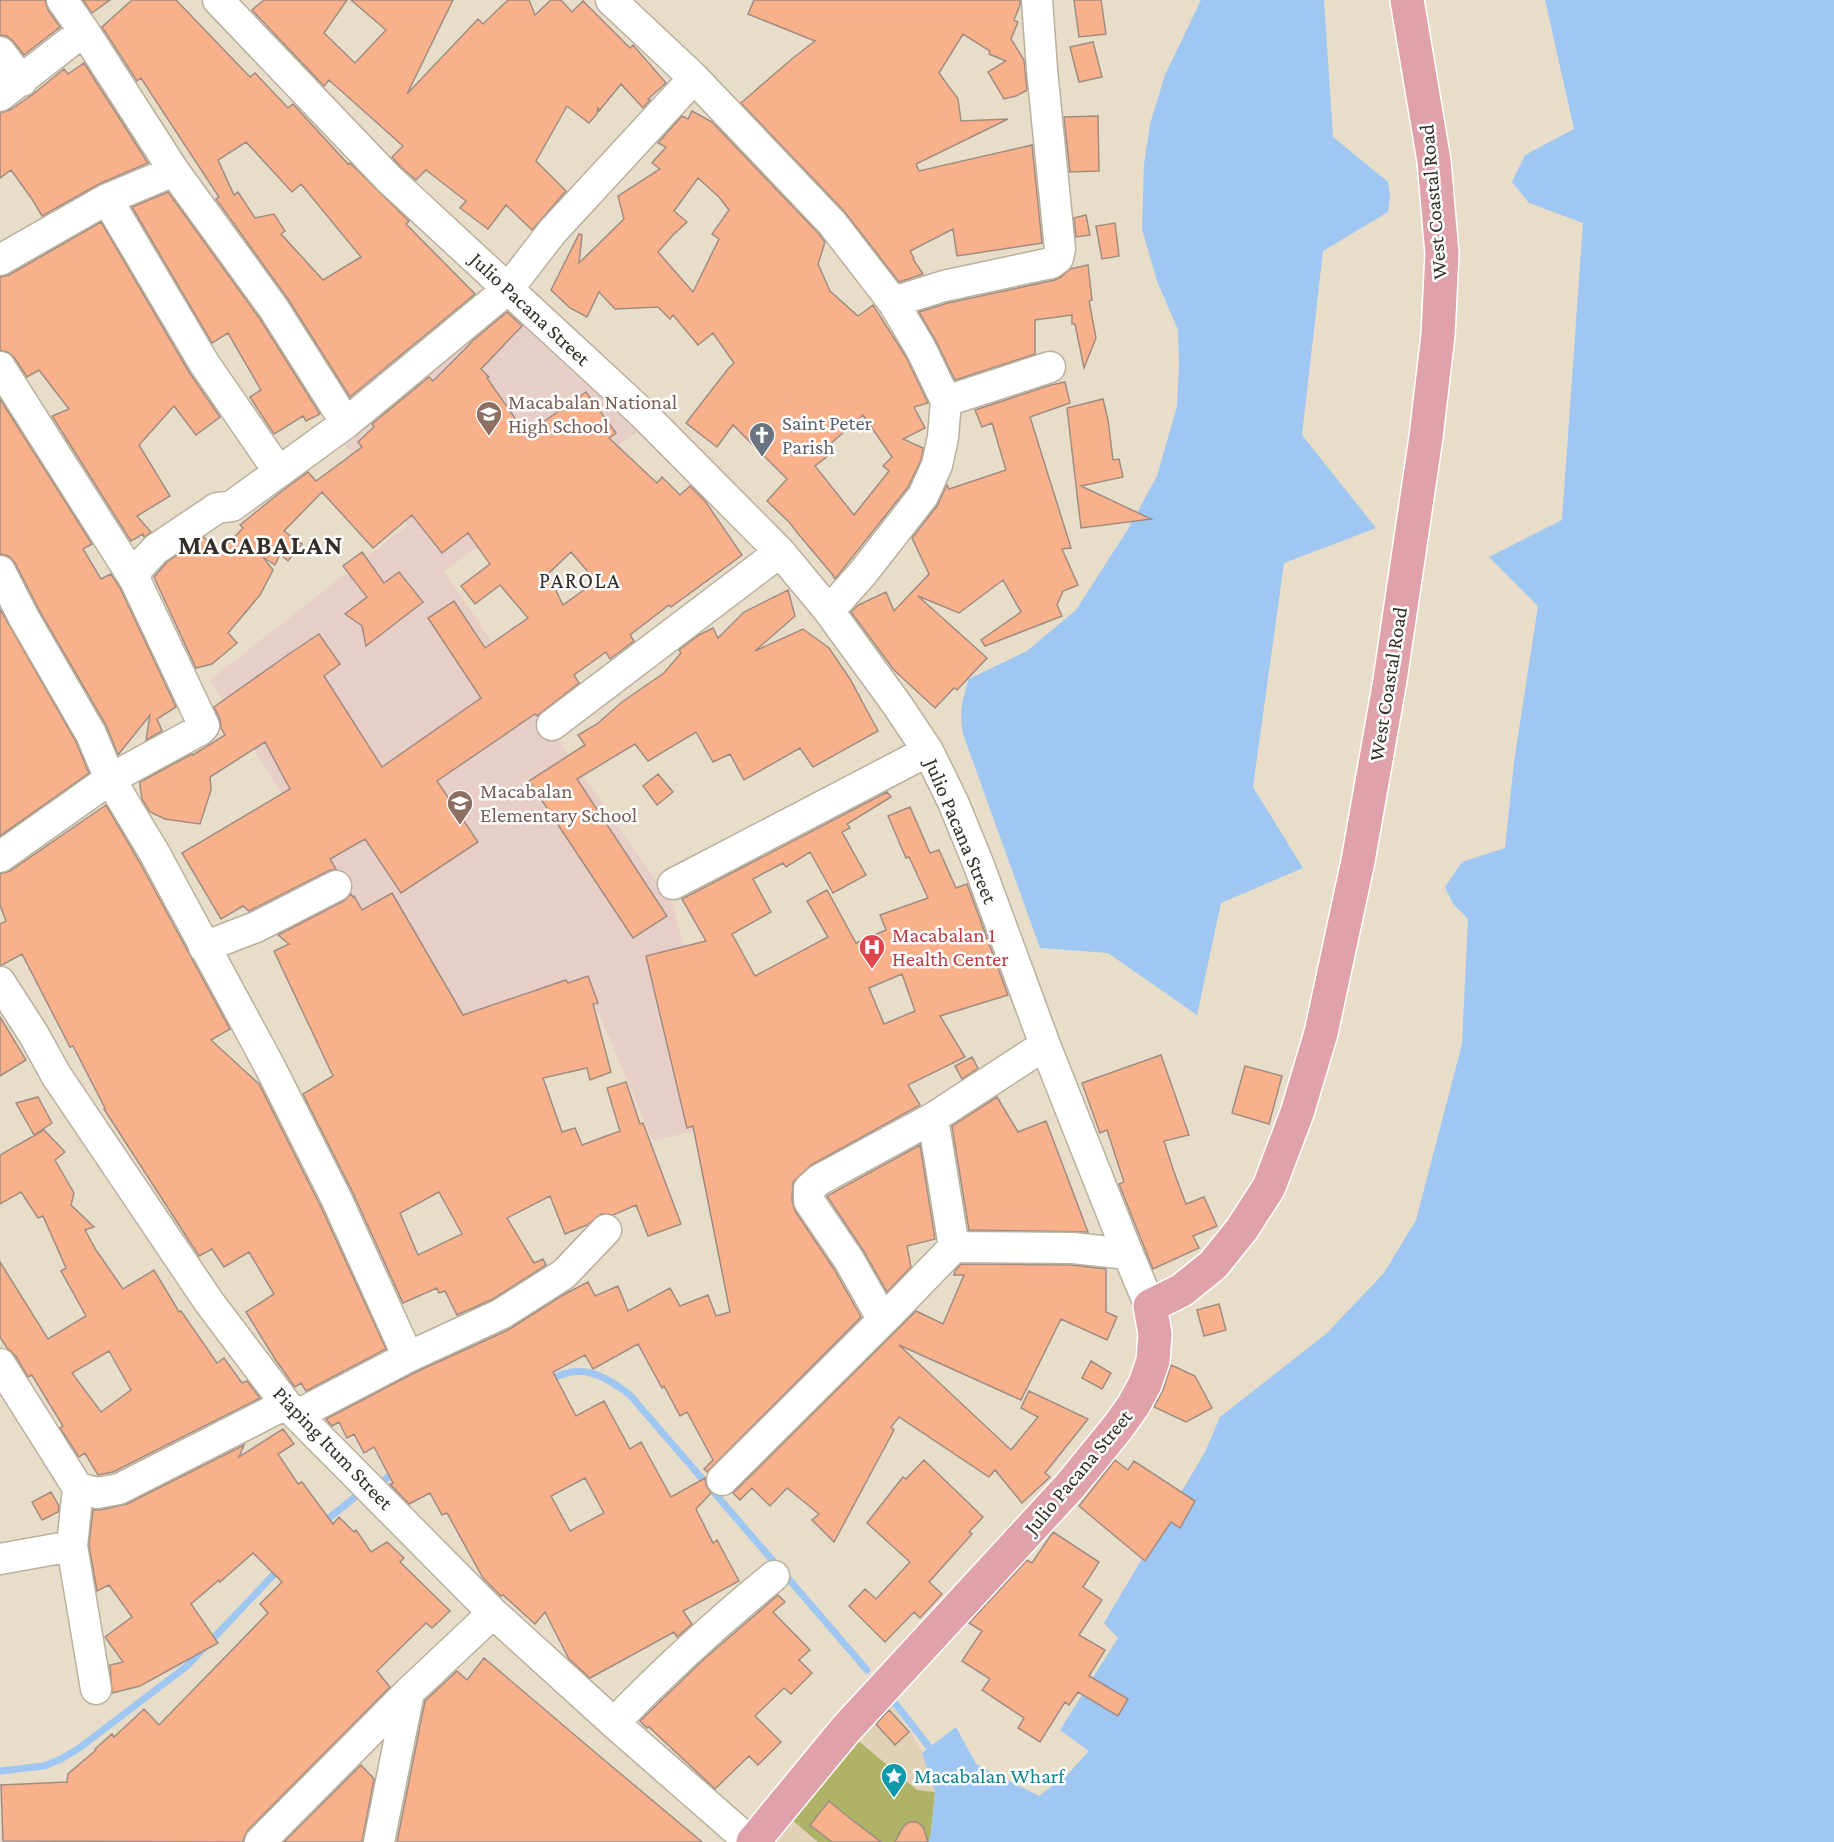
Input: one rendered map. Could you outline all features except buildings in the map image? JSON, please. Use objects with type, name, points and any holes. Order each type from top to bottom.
[{"type":"main road","name":"West Coastal Road","points":[[1150,1306],[1182,1290],[1213,1265],[1242,1229],[1269,1187],[1297,1113],[1321,1033],[1358,861],[1391,668],[1426,437],[1438,335],[1442,254],[1434,160],[1407,0]]},
{"type":"main road","name":"Julio Pacana Street","points":[[751,1842],[846,1729],[1070,1486],[1118,1427],[1145,1384],[1153,1361],[1155,1334],[1150,1306]]},
{"type":"street","points":[[62,0],[174,171],[274,309],[346,423]]},
{"type":"street","name":"Julio Pacana Street","points":[[218,0],[389,178],[642,413],[780,552],[829,611],[898,706],[928,752],[953,802],[1046,1045],[1150,1306]]},
{"type":"street","points":[[612,0],[637,11],[694,78],[832,223],[893,302],[921,349],[946,401],[943,437],[937,465],[923,496],[862,574],[829,611]]},
{"type":"street","points":[[893,302],[944,286],[1051,263],[1058,258],[1060,249],[1037,0]]},
{"type":"street","points":[[0,52],[11,89],[84,31]]},
{"type":"street","points":[[135,580],[138,568],[156,549],[217,508],[232,506],[346,423],[508,289],[552,232],[694,78]]},
{"type":"street","points":[[2,255],[107,199],[174,171]]},
{"type":"street","points":[[107,199],[204,363],[279,472]]},
{"type":"street","points":[[0,367],[135,580],[204,726],[110,779],[0,857]]},
{"type":"street","points":[[946,401],[1050,367]]},
{"type":"street","points":[[552,725],[780,552]]},
{"type":"street","points":[[0,571],[24,618],[91,734],[110,779],[155,854],[270,1067],[337,1200],[408,1357]]},
{"type":"street","points":[[673,884],[928,752]]},
{"type":"street","points":[[204,948],[256,927],[336,886]]},
{"type":"street","name":"Piaping Itum Street","points":[[0,982],[56,1075],[209,1302],[292,1409],[493,1612],[614,1723],[751,1842]]},
{"type":"street","points":[[883,1320],[849,1260],[809,1201],[809,1189],[819,1180],[933,1118],[1046,1045]]},
{"type":"street","points":[[933,1118],[954,1247]]},
{"type":"street","points":[[0,1364],[8,1397],[78,1488],[97,1493],[119,1489],[501,1314],[564,1274],[606,1230]]},
{"type":"street","points":[[722,1480],[954,1247],[1073,1248],[1128,1254]]},
{"type":"street","points":[[78,1488],[72,1546],[96,1689]]},
{"type":"street","points":[[0,1559],[72,1546]]},
{"type":"street","points":[[614,1723],[652,1684],[774,1576]]},
{"type":"street","points":[[260,1842],[409,1692],[493,1612]]},
{"type":"street","points":[[379,1842],[409,1692]]},
{"type":"shaded area","name":"Macabalan Elementary School","points":[[504,296],[637,432],[444,571],[673,905],[730,1122],[653,1141],[599,1013],[458,1072],[210,680],[408,525],[343,442]]},
{"type":"shaded area","points":[[888,1701],[911,1732],[922,1753],[935,1792],[928,1842],[774,1842]]},
{"type":"green space","points":[[855,1738],[917,1790],[935,1792],[928,1842],[818,1842],[791,1819]]},
{"type":"water","points":[[1201,0],[1324,0],[1333,137],[1388,182],[1390,196],[1388,212],[1323,251],[1302,435],[1376,528],[1284,563],[1253,787],[1303,868],[1221,903],[1197,1015],[1108,953],[1040,948],[963,734],[961,712],[969,679],[1027,651],[1076,610],[1128,529],[1157,476],[1177,406],[1178,330],[1157,281],[1142,229],[1144,164],[1150,124],[1165,75]]},
{"type":"water","points":[[1545,0],[1834,0],[1834,1842],[928,1842],[935,1792],[922,1753],[956,1727],[976,1764],[1039,1796],[1068,1774],[1089,1751],[1060,1730],[1118,1638],[1104,1623],[1205,1452],[1220,1417],[1326,1334],[1384,1273],[1416,1220],[1462,1044],[1468,919],[1453,904],[1445,887],[1462,862],[1505,848],[1514,762],[1538,606],[1489,557],[1562,520],[1583,223],[1529,203],[1512,182],[1525,155],[1574,129]]},
{"type":"waterway","points":[[548,1381],[571,1372],[591,1373],[610,1381],[630,1395],[867,1670]]},
{"type":"waterway","points":[[382,1481],[397,1472]]},
{"type":"waterway","points":[[323,1523],[355,1497]]},
{"type":"waterway","points":[[0,1771],[44,1766],[78,1749],[187,1666],[280,1568]]},
{"type":"waterway","points":[[891,1698],[930,1748]]},
{"type":"place","name":"Macabalan National High School","points":[[489,437]]},
{"type":"place","name":"Saint Peter Parish","points":[[762,458]]},
{"type":"place","name":"Macabalan Elementary School","points":[[460,826]]},
{"type":"place","name":"Macabalan 1 Health Center","points":[[872,970]]},
{"type":"place","name":"Macabalan Wharf","points":[[894,1799]]},
{"type":"district","name":"MACABALAN","points":[[261,545]]},
{"type":"district","name":"PAROLA","points":[[580,580]]}]
